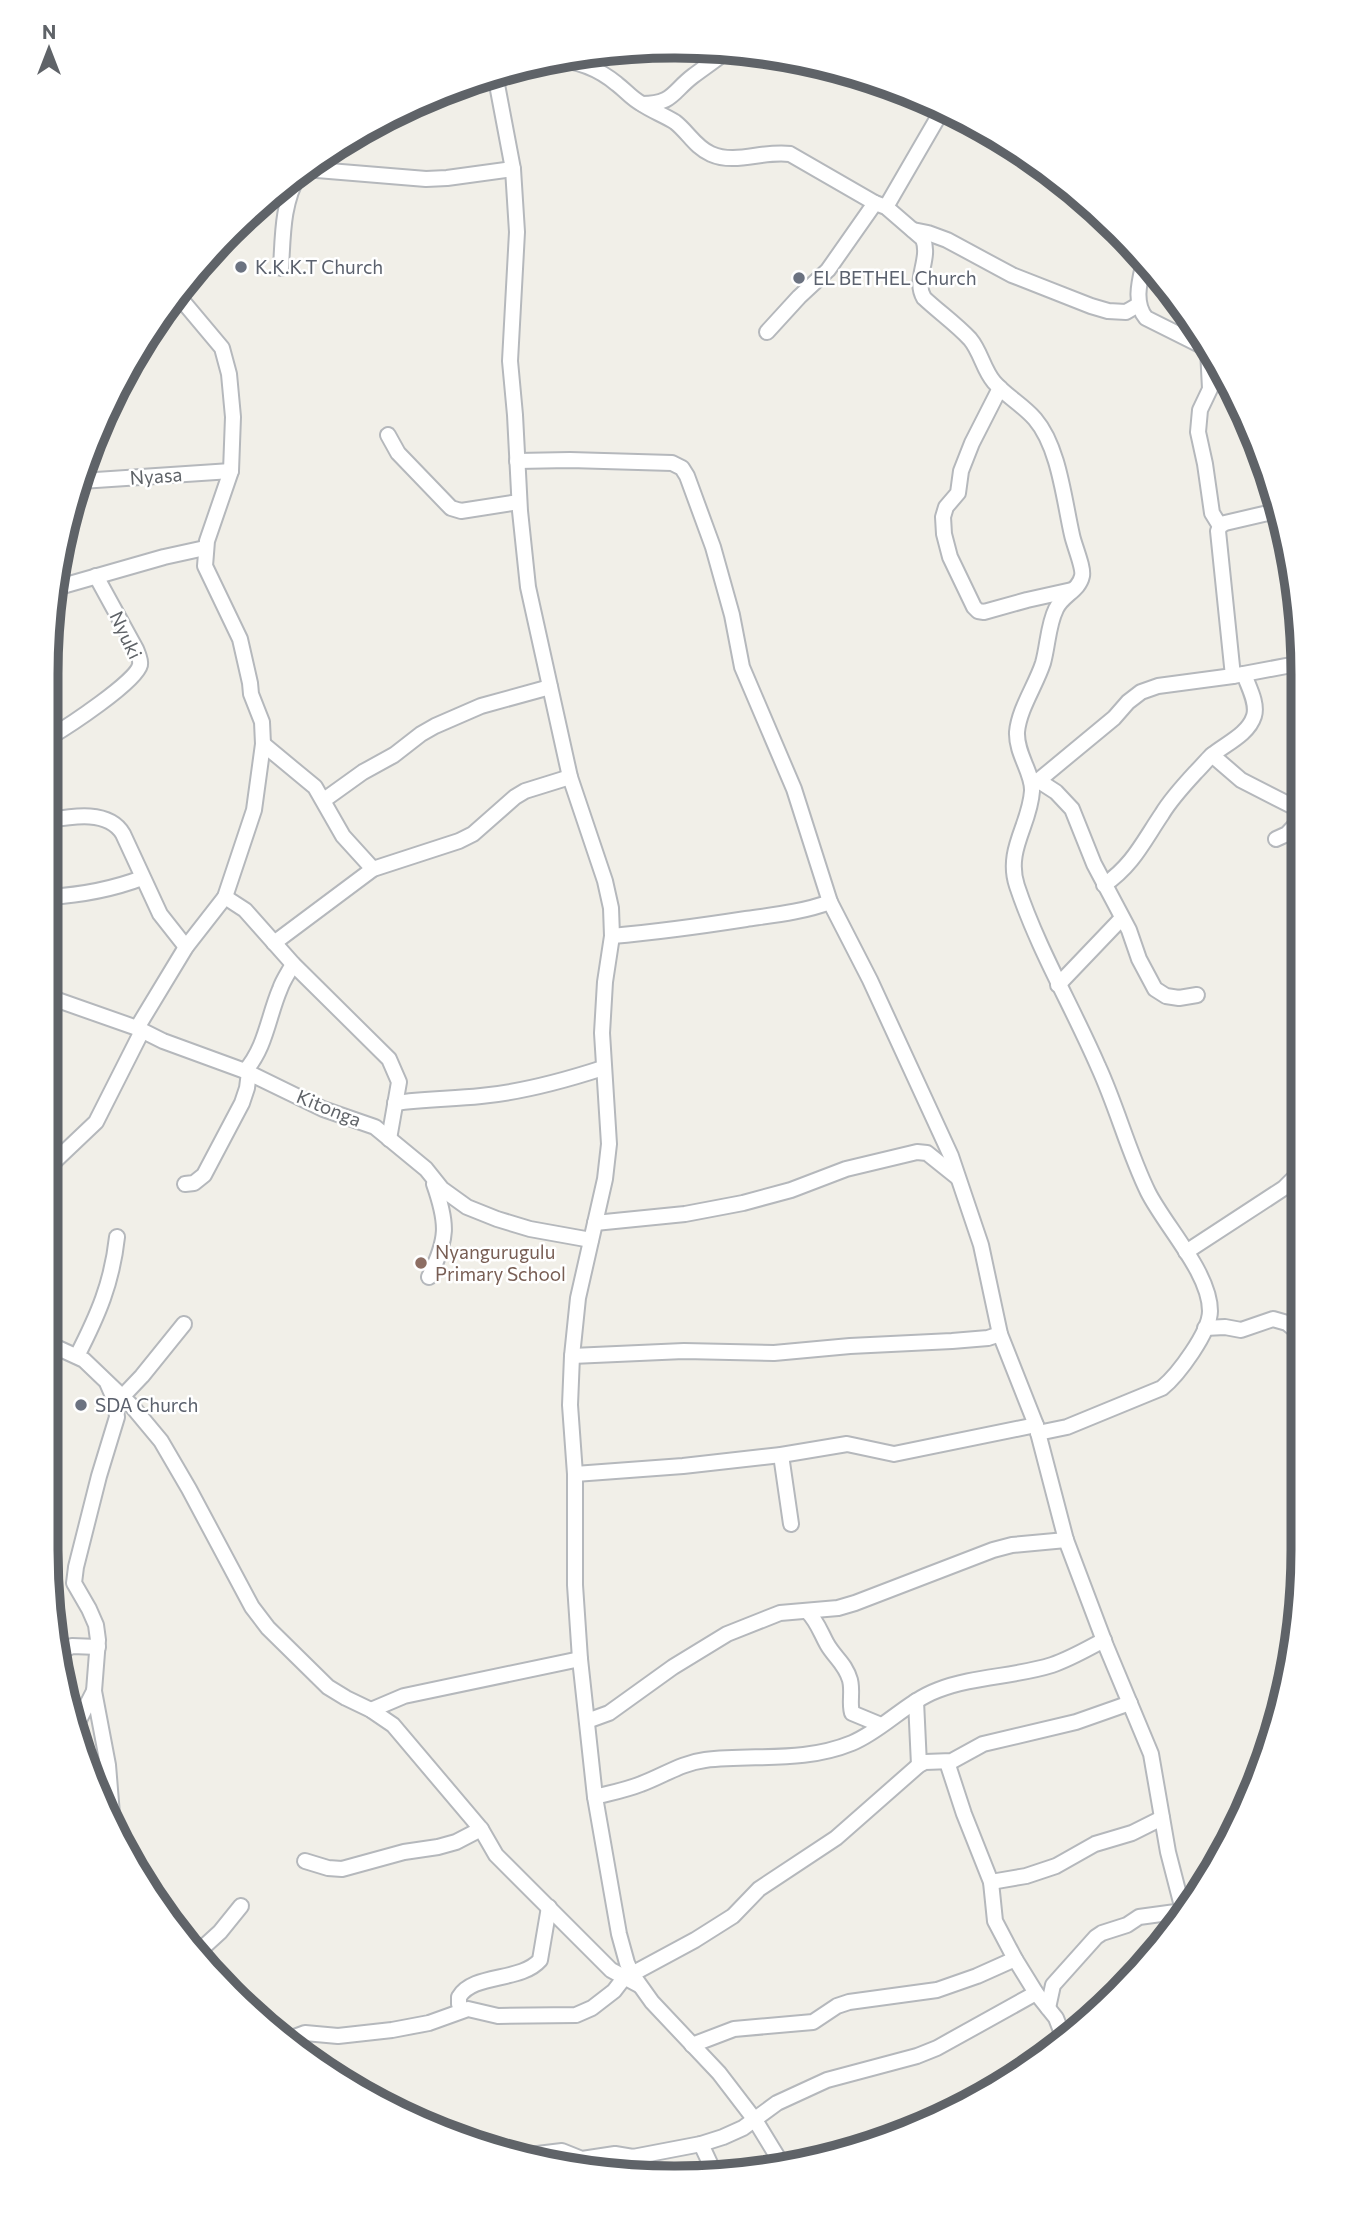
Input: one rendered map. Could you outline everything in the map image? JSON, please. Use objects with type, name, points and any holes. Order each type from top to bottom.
[{"type":"street","points":[[641,104],[663,102],[672,98],[693,76],[716,59]]},
{"type":"street","points":[[581,65],[603,74],[641,104],[677,124],[697,145],[708,152],[720,157],[736,158],[776,152],[790,154],[881,205],[923,239],[926,252],[920,292],[971,340],[988,375],[1037,421],[1043,430],[1055,460],[1075,548],[1083,570],[1082,579],[1055,610],[1043,663],[1017,729],[1017,744],[1035,783],[1056,792],[1072,809],[1104,886],[1155,989],[1161,994],[1179,998],[1197,995]]},
{"type":"street","points":[[497,84],[513,169],[517,232],[510,361],[519,502],[528,587],[570,777],[606,881],[611,908],[612,936],[605,982],[602,1033],[609,1144],[606,1179],[578,1298],[570,1405],[575,1474],[575,1585],[595,1797],[620,1934],[632,1979],[719,2073],[755,2120],[778,2157]]},
{"type":"street","points":[[766,332],[828,270],[881,205],[938,117]]},
{"type":"street","points":[[320,170],[426,179],[513,169]]},
{"type":"street","points":[[281,268],[284,217],[290,193]]},
{"type":"street","points":[[911,230],[947,240],[1012,275],[1091,306],[1126,312],[1138,305]]},
{"type":"street","points":[[1142,272],[1138,305],[1146,318],[1192,340]]},
{"type":"street","points":[[58,1155],[96,1122],[139,1029],[186,947],[225,897],[254,810],[263,744],[262,722],[251,694],[242,645],[205,566],[205,548],[231,471],[233,417],[229,374],[222,348],[183,302]]},
{"type":"street","points":[[1104,886],[1127,867],[1163,811],[1212,755],[1230,743],[1253,719],[1255,713],[1255,704],[1238,675],[1218,537],[1220,526],[1212,513],[1198,432],[1200,410],[1210,389],[1209,367]]},
{"type":"street","points":[[1000,388],[972,443],[961,471],[958,493],[944,512],[944,534],[950,557],[978,611],[984,612],[1073,590]]},
{"type":"street","points":[[388,435],[398,453],[452,508],[461,510],[519,502]]},
{"type":"street","points":[[517,461],[672,463],[682,468],[687,476],[713,547],[732,615],[742,667],[794,789],[830,902],[875,991],[951,1156],[981,1245],[1000,1334],[1037,1429],[1066,1540],[1151,1754],[1162,1818],[1181,1900]]},
{"type":"street","name":"Nyasa","points":[[89,480],[231,471]]},
{"type":"street","points":[[1220,526],[1269,513]]},
{"type":"street","points":[[65,585],[205,548]]},
{"type":"street","name":"Nyuki","points":[[58,731],[126,683],[139,668],[140,658],[136,649],[96,576]]},
{"type":"street","points":[[575,1474],[781,1455],[847,1444],[894,1454],[1037,1429],[1067,1427],[1162,1388],[1180,1370],[1205,1328],[1210,1312],[1202,1281],[1149,1193],[1131,1154],[1102,1073],[1058,985],[1018,889],[1013,869],[1018,839],[1035,783],[1114,718],[1141,692],[1158,686],[1291,665]]},
{"type":"street","points":[[324,800],[435,726],[481,706],[550,687]]},
{"type":"street","points":[[263,744],[307,778],[324,800],[343,836],[373,869]]},
{"type":"street","points":[[1212,755],[1241,780],[1291,805]]},
{"type":"street","points":[[274,943],[373,869],[459,841],[472,834],[525,791],[570,777]]},
{"type":"street","points":[[58,819],[79,817],[111,821],[123,834],[160,914],[186,947]]},
{"type":"street","points":[[1276,839],[1291,830]]},
{"type":"street","points":[[58,896],[88,892],[142,878]]},
{"type":"street","points":[[225,897],[244,911],[389,1059],[399,1082],[389,1139]]},
{"type":"street","points":[[612,936],[767,916],[830,902]]},
{"type":"street","points":[[1058,985],[1122,918]]},
{"type":"street","points":[[185,1184],[194,1183],[204,1175],[242,1103],[247,1088],[247,1072],[263,1043],[280,988],[293,964]]},
{"type":"street","name":"Kitonga","points":[[58,1000],[247,1072],[323,1109],[375,1127],[426,1169],[452,1198],[467,1208],[530,1229],[591,1240]]},
{"type":"street","points":[[395,1103],[523,1090],[565,1081],[603,1068]]},
{"type":"street","points":[[595,1223],[674,1216],[743,1203],[792,1190],[846,1169],[917,1152],[934,1157],[958,1178]]},
{"type":"street","points":[[429,1277],[444,1241],[445,1228],[441,1201],[433,1179]]},
{"type":"street","points":[[1186,1252],[1273,1196],[1291,1180]]},
{"type":"street","points":[[77,1356],[104,1298],[114,1265],[117,1237]]},
{"type":"street","points":[[1205,1328],[1225,1327],[1241,1330],[1273,1318],[1291,1327]]},
{"type":"street","points":[[122,1396],[142,1376],[184,1324]]},
{"type":"street","points":[[572,1356],[640,1352],[774,1353],[988,1338],[1000,1334]]},
{"type":"street","points":[[58,1348],[77,1356],[107,1380],[161,1441],[252,1607],[268,1628],[328,1686],[393,1725],[481,1829],[496,1855],[611,1970],[632,1979]]},
{"type":"street","points":[[107,1380],[115,1401],[117,1417],[99,1476],[74,1583],[96,1625],[98,1647],[94,1691],[108,1765],[111,1799]]},
{"type":"street","points":[[781,1455],[791,1524]]},
{"type":"street","points":[[587,1721],[609,1713],[673,1667],[727,1634],[780,1613],[838,1608],[993,1549],[1066,1540]]},
{"type":"street","points":[[807,1611],[817,1621],[827,1644],[845,1667],[851,1682],[852,1713],[881,1725]]},
{"type":"street","points":[[595,1797],[643,1783],[671,1769],[704,1760],[793,1757],[841,1746],[862,1738],[937,1690],[1050,1666],[1104,1640]]},
{"type":"street","points":[[66,1649],[72,1646],[98,1647]]},
{"type":"street","points":[[372,1710],[404,1696],[580,1659]]},
{"type":"street","points":[[81,1716],[94,1691]]},
{"type":"street","points":[[916,1701],[919,1765]]},
{"type":"street","points":[[296,2036],[305,2033],[338,2036],[392,2030],[429,2023],[462,2010],[473,2009],[498,2016],[576,2015],[592,2008],[632,1979],[733,1916],[759,1889],[836,1838],[919,1765],[925,1762],[947,1762],[983,1744],[1076,1722],[1130,1703]]},
{"type":"street","points":[[947,1762],[991,1882],[993,1914],[1015,1959],[1036,1993],[1056,2018],[1061,2030]]},
{"type":"street","points":[[991,1882],[1026,1876],[1056,1866],[1095,1844],[1132,1833],[1162,1818]]},
{"type":"street","points":[[305,1861],[342,1869],[404,1852],[456,1842],[481,1829]]},
{"type":"street","points":[[204,1947],[241,1906]]},
{"type":"street","points":[[462,2010],[459,1997],[467,1987],[536,1965],[540,1960],[549,1907]]},
{"type":"street","points":[[1048,2008],[1053,1985],[1096,1937],[1128,1925],[1139,1917],[1172,1914]]},
{"type":"street","points":[[692,2045],[734,2029],[813,2022],[837,2006],[849,2002],[937,1990],[1015,1959]]},
{"type":"street","points":[[590,2160],[608,2154],[622,2163],[633,2157],[701,2144],[733,2133],[777,2103],[827,2080],[937,2048],[1036,1993]]},
{"type":"street","points":[[701,2144],[711,2165]]},
{"type":"street","points":[[548,2153],[562,2151],[579,2158]]},
{"type":"place","name":"K.K.K.T Church","points":[[241,267]]},
{"type":"place","name":"EL BETHEL Church","points":[[799,278]]},
{"type":"place","name":"Nyangurugulu Primary School","points":[[421,1263]]},
{"type":"place","name":"SDA Church","points":[[81,1405]]}]
